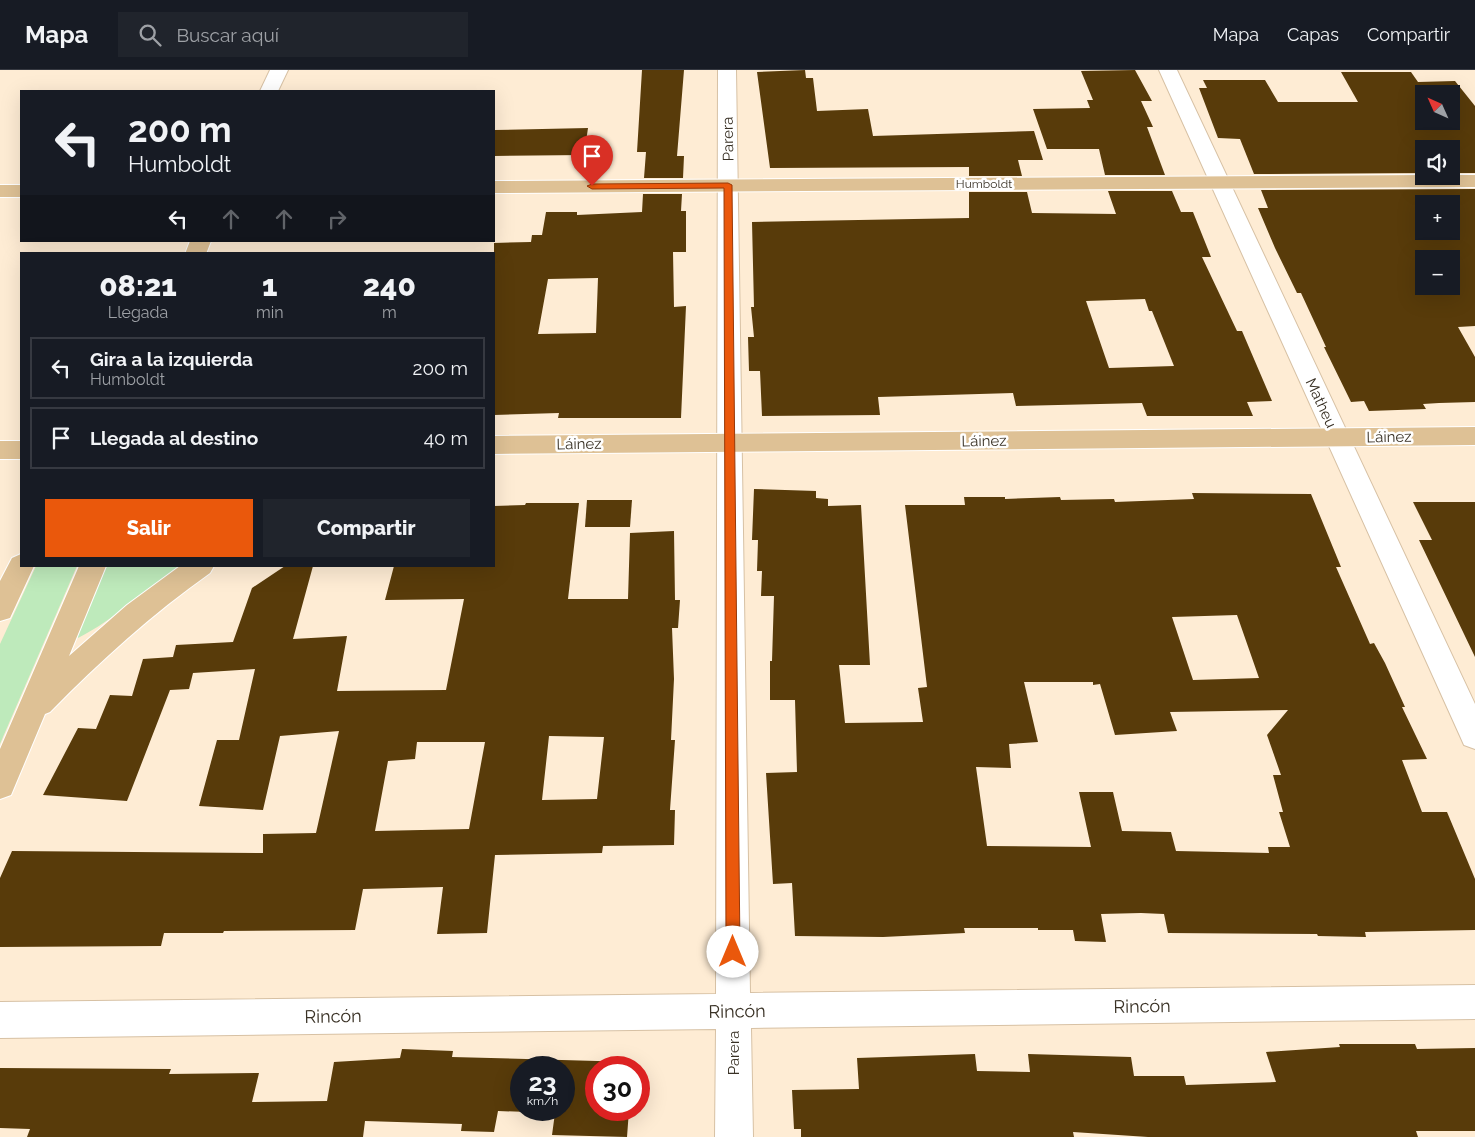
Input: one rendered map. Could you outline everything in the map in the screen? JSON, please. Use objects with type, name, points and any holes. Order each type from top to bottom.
[{"type":"main road","name":"Humboldt","points":[[495,187],[1475,181]]},
{"type":"main road","points":[[0,191],[20,191]]},
{"type":"main road","name":"Láinez","points":[[495,445],[1475,436]]},
{"type":"main road","points":[[0,450],[20,450]]},
{"type":"main road","points":[[0,610],[20,567]]},
{"type":"main road","points":[[0,785],[93,567]]},
{"type":"main road","points":[[30,713],[113,634],[151,602],[200,567]]},
{"type":"street","points":[[269,90],[279,70]]},
{"type":"street","name":"Parera","points":[[727,70],[734,1137]]},
{"type":"street","name":"Matheu","points":[[1168,70],[1475,736]]},
{"type":"street","name":"Rincón","points":[[0,1020],[1475,1002]]},
{"type":"green space","points":[[36,567],[77,567],[0,744],[0,644]]},
{"type":"green space","points":[[104,567],[181,567],[92,630],[78,638],[76,630]]},
{"type":"building","points":[[642,70],[684,70],[677,156],[684,156],[683,178],[644,178],[646,152],[637,152]]},
{"type":"building","points":[[805,70],[806,78],[813,78],[817,111],[868,109],[873,136],[1034,131],[1043,160],[1018,160],[1022,176],[969,176],[969,167],[770,168],[757,72]]},
{"type":"building","points":[[1135,70],[1152,101],[1141,101],[1153,127],[1147,127],[1165,175],[1105,175],[1099,149],[1047,149],[1033,109],[1090,108],[1087,100],[1093,100],[1081,71]]},
{"type":"building","points":[[1341,72],[1411,72],[1418,82],[1455,81],[1458,85],[1415,85],[1415,130],[1460,130],[1460,87],[1475,106],[1475,173],[1460,173],[1460,140],[1415,140],[1415,173],[1254,174],[1240,139],[1218,138],[1199,88],[1207,88],[1203,80],[1265,80],[1278,102],[1358,102]]},
{"type":"building","points":[[588,128],[584,155],[495,156],[495,130]]},
{"type":"building","points":[[1475,189],[1475,326],[1458,327],[1475,357],[1475,402],[1423,404],[1426,409],[1369,411],[1364,401],[1351,402],[1324,347],[1326,347],[1301,293],[1297,293],[1258,208],[1268,208],[1261,190]]},
{"type":"building","points":[[1108,191],[1172,191],[1181,212],[1193,212],[1211,257],[1202,257],[1237,331],[1242,331],[1272,401],[1247,402],[1253,416],[1147,416],[1142,403],[1016,406],[1013,393],[878,397],[880,415],[762,416],[760,371],[749,371],[748,337],[754,337],[751,307],[754,307],[752,222],[969,218],[969,192],[1027,192],[1032,213],[1116,214]],"holes":[[[1145,299],[1149,311],[1152,311],[1174,366],[1109,368],[1086,301]]]},
{"type":"building","points":[[643,194],[682,194],[681,211],[686,211],[686,252],[673,252],[674,307],[686,306],[681,418],[558,418],[559,413],[495,415],[494,243],[531,242],[532,235],[542,235],[546,212],[577,212],[577,215],[642,212]],"holes":[[[598,278],[596,333],[538,334],[548,279]]]},
{"type":"building","points":[[754,489],[816,491],[816,498],[828,499],[828,506],[861,505],[870,665],[839,665],[845,723],[923,722],[918,688],[927,687],[905,505],[965,505],[964,497],[1005,497],[1005,499],[1060,497],[1061,500],[1114,499],[1115,502],[1194,499],[1192,493],[1311,494],[1341,567],[1336,567],[1370,644],[1374,643],[1385,663],[1405,707],[1402,707],[1427,759],[1402,760],[1422,812],[1447,812],[1475,879],[1475,930],[1365,932],[1366,937],[1318,936],[1317,934],[1168,933],[1164,914],[1141,913],[1101,914],[1106,942],[1075,941],[1073,930],[1038,930],[1038,928],[964,928],[965,933],[883,937],[795,936],[792,883],[773,884],[766,773],[797,772],[795,700],[770,700],[774,596],[761,596],[762,571],[757,571],[758,540],[752,540]],"holes":[[[1237,615],[1259,678],[1193,680],[1172,617]],[[1024,682],[1093,682],[1093,685],[1100,684],[1115,735],[1177,731],[1170,712],[1288,710],[1267,735],[1281,775],[1273,775],[1283,812],[1279,812],[1290,847],[1268,847],[1269,853],[1176,851],[1171,832],[1122,831],[1113,792],[1079,792],[1091,847],[987,846],[976,767],[1011,768],[1009,744],[1038,742]]]},
{"type":"building","points":[[587,500],[632,500],[630,527],[585,527]]},
{"type":"building","points":[[1413,502],[1475,502],[1475,657],[1419,540],[1432,540]]},
{"type":"building","points":[[526,503],[579,503],[568,599],[628,599],[630,533],[674,531],[675,600],[680,600],[678,628],[672,628],[674,679],[671,740],[675,740],[670,810],[675,810],[674,845],[603,846],[602,853],[495,855],[487,933],[437,934],[443,887],[363,889],[355,930],[164,933],[161,946],[0,947],[0,878],[12,851],[263,853],[263,834],[316,833],[339,731],[280,736],[263,810],[199,806],[217,740],[239,740],[255,669],[193,673],[189,689],[170,690],[127,801],[43,795],[78,728],[96,729],[110,695],[132,696],[143,659],[173,657],[176,645],[233,642],[252,588],[284,567],[313,567],[293,639],[347,636],[337,691],[446,690],[464,599],[385,600],[394,567],[495,567],[495,506],[525,505]],"holes":[[[549,736],[604,737],[597,799],[542,800]],[[417,742],[485,742],[469,829],[375,831],[388,761],[415,759]]]},
{"type":"building","points":[[1339,1044],[1415,1044],[1417,1049],[1475,1048],[1475,1131],[1416,1131],[1418,1137],[1148,1137],[1073,1132],[1074,1137],[801,1137],[801,1129],[794,1129],[792,1090],[859,1089],[857,1058],[975,1054],[977,1071],[1030,1072],[1028,1054],[1131,1057],[1134,1076],[1184,1076],[1186,1085],[1276,1082],[1266,1052],[1340,1047]]},
{"type":"building","points":[[402,1049],[453,1051],[452,1057],[510,1059],[510,1111],[498,1111],[494,1132],[461,1131],[462,1124],[365,1121],[363,1137],[27,1137],[30,1129],[0,1128],[0,1068],[171,1069],[169,1074],[259,1073],[252,1102],[327,1101],[334,1062],[400,1058]]},
{"type":"building","points":[[575,1060],[585,1061],[585,1121],[628,1121],[627,1137],[552,1135],[554,1121],[575,1121]]},
{"type":"route","points":[[592,186],[728,185],[733,952]]}]
